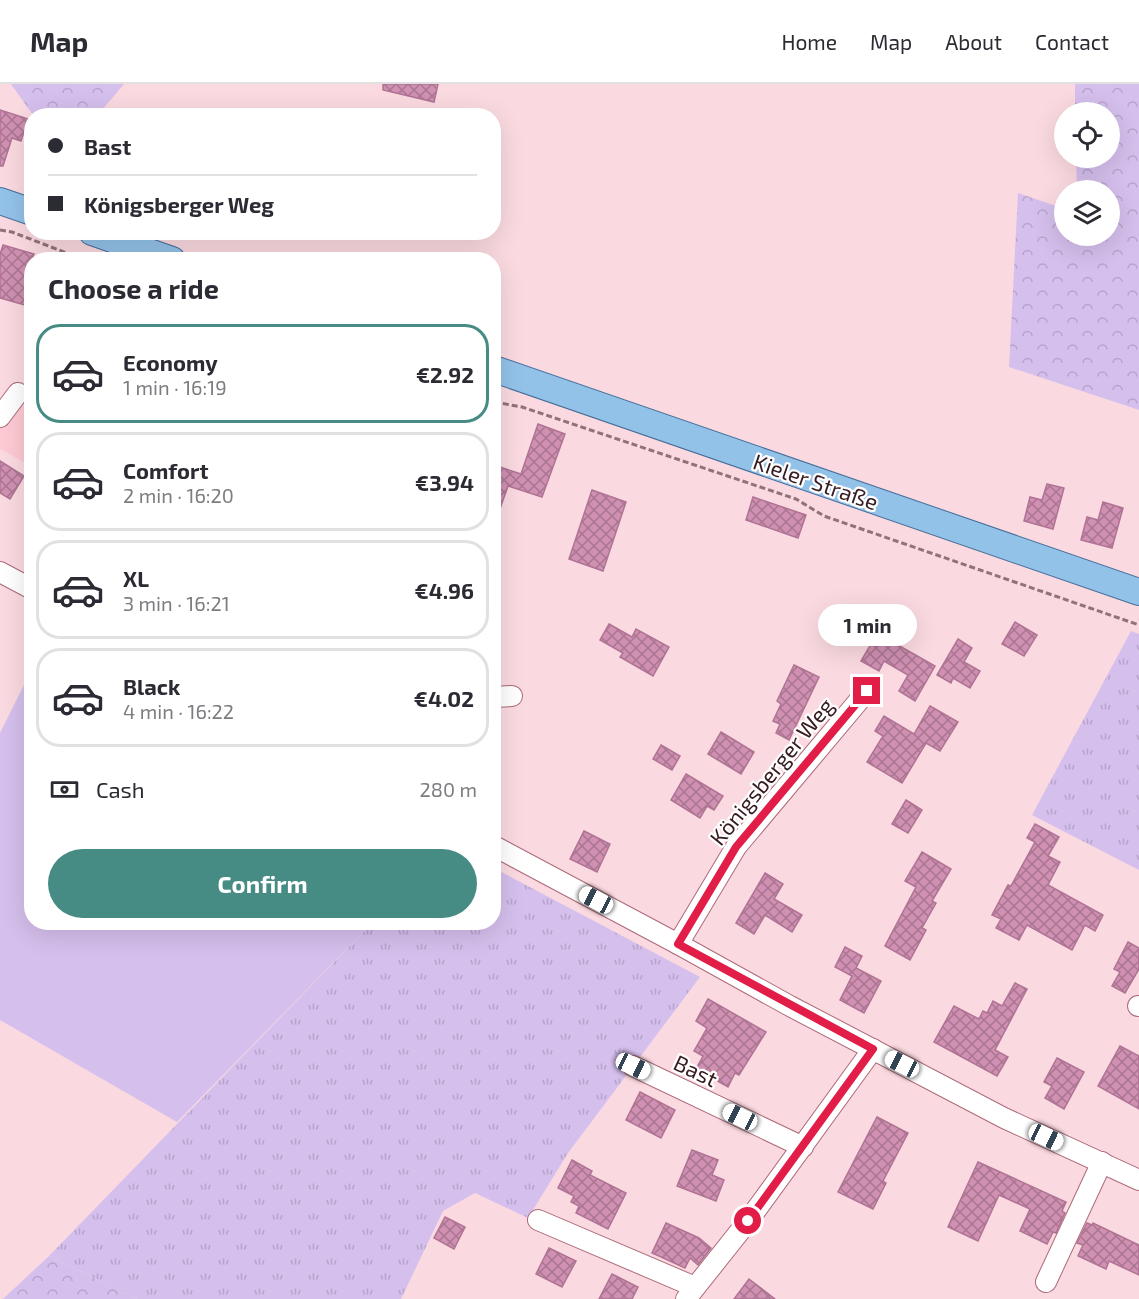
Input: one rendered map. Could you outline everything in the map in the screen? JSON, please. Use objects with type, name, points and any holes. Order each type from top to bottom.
[{"type":"main road","points":[[0,201],[24,209]]},
{"type":"main road","points":[[115,240],[149,252]]},
{"type":"main road","name":"Kieler Straße","points":[[501,371],[1139,592]]},
{"type":"street","points":[[0,417],[18,393]]},
{"type":"street","points":[[0,572],[24,586]]},
{"type":"street","name":"Königsberger Weg","points":[[678,944],[736,847],[867,691]]},
{"type":"street","points":[[501,850],[1004,1118],[1139,1180]]},
{"type":"street","points":[[538,1220],[691,1293],[748,1221],[873,1049]]},
{"type":"street","name":"Bast","points":[[633,1066],[803,1147]]},
{"type":"street","points":[[1046,1282],[1102,1162]]},
{"type":"path","points":[[0,231],[24,237]]},
{"type":"path","points":[[33,240],[65,252]]},
{"type":"path","points":[[501,403],[522,407],[796,499],[824,516],[1139,625]]},
{"type":"shaded area","points":[[24,395],[24,462],[0,449],[0,429]]},
{"type":"green space","points":[[11,84],[124,84],[104,108],[28,108]]},
{"type":"green space","points":[[1075,84],[1139,84],[1139,410],[1009,367],[1018,193],[1054,205],[1054,246],[1120,246],[1120,180],[1077,180],[1076,168],[1120,168],[1120,102],[1075,102]]},
{"type":"green space","points":[[1131,631],[1139,634],[1139,870],[1032,815]]},
{"type":"green space","points":[[24,685],[24,930],[365,930],[177,1122],[0,1020],[0,733]]},
{"type":"green space","points":[[501,872],[700,977],[568,1153],[528,1218],[475,1193],[443,1211],[401,1299],[137,1299],[49,1256],[365,930],[501,930]]},
{"type":"green space","points":[[49,1256],[137,1299],[3,1299]]},
{"type":"building","points":[[383,84],[438,84],[434,102],[383,90]]},
{"type":"building","points":[[0,110],[24,118],[24,132],[21,141],[12,138],[3,166],[0,166]]},
{"type":"building","points":[[3,245],[27,252],[24,252],[24,305],[0,298],[0,254]]},
{"type":"building","points":[[538,424],[565,434],[542,497],[508,486],[501,506],[501,467],[521,474]]},
{"type":"building","points":[[0,461],[24,476],[10,499],[0,493]]},
{"type":"building","points":[[1047,484],[1064,488],[1053,529],[1024,521],[1030,497],[1042,500]]},
{"type":"building","points":[[592,490],[626,502],[603,571],[569,559]]},
{"type":"building","points":[[753,497],[806,515],[798,538],[746,520]]},
{"type":"building","points":[[1103,502],[1123,508],[1112,548],[1081,540],[1087,517],[1098,520]]},
{"type":"building","points":[[1015,622],[1037,635],[1024,656],[1002,644]]},
{"type":"building","points":[[609,624],[632,637],[636,629],[669,647],[653,676],[620,657],[623,653],[600,640]]},
{"type":"building","points":[[882,636],[935,666],[915,701],[899,691],[908,675],[884,661],[879,671],[861,661],[871,644],[876,647]]},
{"type":"building","points":[[958,639],[972,648],[964,662],[980,671],[970,688],[953,678],[951,683],[937,675]]},
{"type":"building","points":[[794,665],[819,677],[789,740],[776,733],[780,724],[773,721],[781,704],[777,701]]},
{"type":"building","points":[[930,706],[958,722],[940,751],[926,743],[902,783],[867,762],[883,736],[875,731],[884,716],[914,734]]},
{"type":"building","points":[[721,732],[754,752],[741,774],[708,754]]},
{"type":"building","points":[[661,745],[680,756],[672,770],[653,759]]},
{"type":"building","points":[[686,774],[723,796],[714,810],[707,806],[700,818],[671,800]]},
{"type":"building","points":[[906,800],[922,810],[908,833],[892,824]]},
{"type":"building","points":[[1035,824],[1059,837],[1048,856],[1060,862],[1048,885],[1103,915],[1095,931],[1085,925],[1072,950],[1027,925],[1019,940],[996,928],[1001,919],[992,915],[1035,842],[1027,838]]},
{"type":"building","points":[[584,831],[610,844],[597,872],[570,859]]},
{"type":"building","points":[[922,852],[951,869],[932,901],[936,903],[922,928],[926,930],[910,960],[885,946],[916,887],[905,881]]},
{"type":"building","points":[[765,873],[783,884],[774,899],[802,915],[792,932],[765,915],[754,934],[736,923]]},
{"type":"building","points":[[1128,942],[1139,948],[1139,969],[1125,993],[1112,986],[1120,972],[1114,969]]},
{"type":"building","points":[[845,947],[862,956],[856,968],[881,981],[864,1013],[840,1000],[852,976],[835,967]]},
{"type":"building","points":[[1015,983],[1027,989],[995,1050],[1008,1057],[997,1076],[934,1042],[954,1006],[979,1019],[983,1011],[987,1013],[993,1001],[1002,1006]]},
{"type":"building","points":[[708,999],[766,1032],[739,1075],[735,1073],[728,1087],[696,1069],[703,1056],[694,1051],[707,1028],[696,1021]]},
{"type":"building","points":[[1120,1046],[1139,1056],[1139,1109],[1098,1086]]},
{"type":"building","points":[[1057,1058],[1084,1072],[1064,1109],[1045,1098],[1052,1086],[1044,1082]]},
{"type":"building","points":[[640,1092],[675,1110],[661,1138],[626,1120]]},
{"type":"building","points":[[877,1117],[908,1133],[883,1181],[886,1183],[873,1209],[838,1192]]},
{"type":"building","points":[[692,1150],[718,1160],[712,1175],[724,1180],[716,1201],[677,1186]]},
{"type":"building","points":[[572,1160],[592,1171],[590,1175],[626,1193],[608,1229],[576,1213],[579,1206],[571,1202],[574,1196],[558,1188]]},
{"type":"building","points":[[978,1162],[1066,1202],[1062,1211],[1065,1213],[1056,1233],[1053,1232],[1047,1244],[1020,1231],[1030,1209],[999,1195],[978,1241],[948,1227]]},
{"type":"building","points":[[445,1217],[465,1227],[454,1249],[434,1238]]},
{"type":"building","points":[[666,1223],[699,1238],[711,1248],[698,1265],[690,1258],[685,1268],[652,1253]]},
{"type":"building","points":[[1087,1223],[1092,1225],[1093,1223],[1139,1245],[1139,1275],[1109,1261],[1106,1269],[1078,1256],[1083,1245],[1077,1243]]},
{"type":"building","points":[[549,1248],[576,1261],[562,1287],[536,1274]]},
{"type":"building","points":[[612,1274],[638,1287],[632,1299],[599,1299]]},
{"type":"building","points":[[749,1279],[775,1299],[734,1299]]},
{"type":"route","points":[[748,1221],[873,1049],[678,944],[736,847],[867,691]]}]
